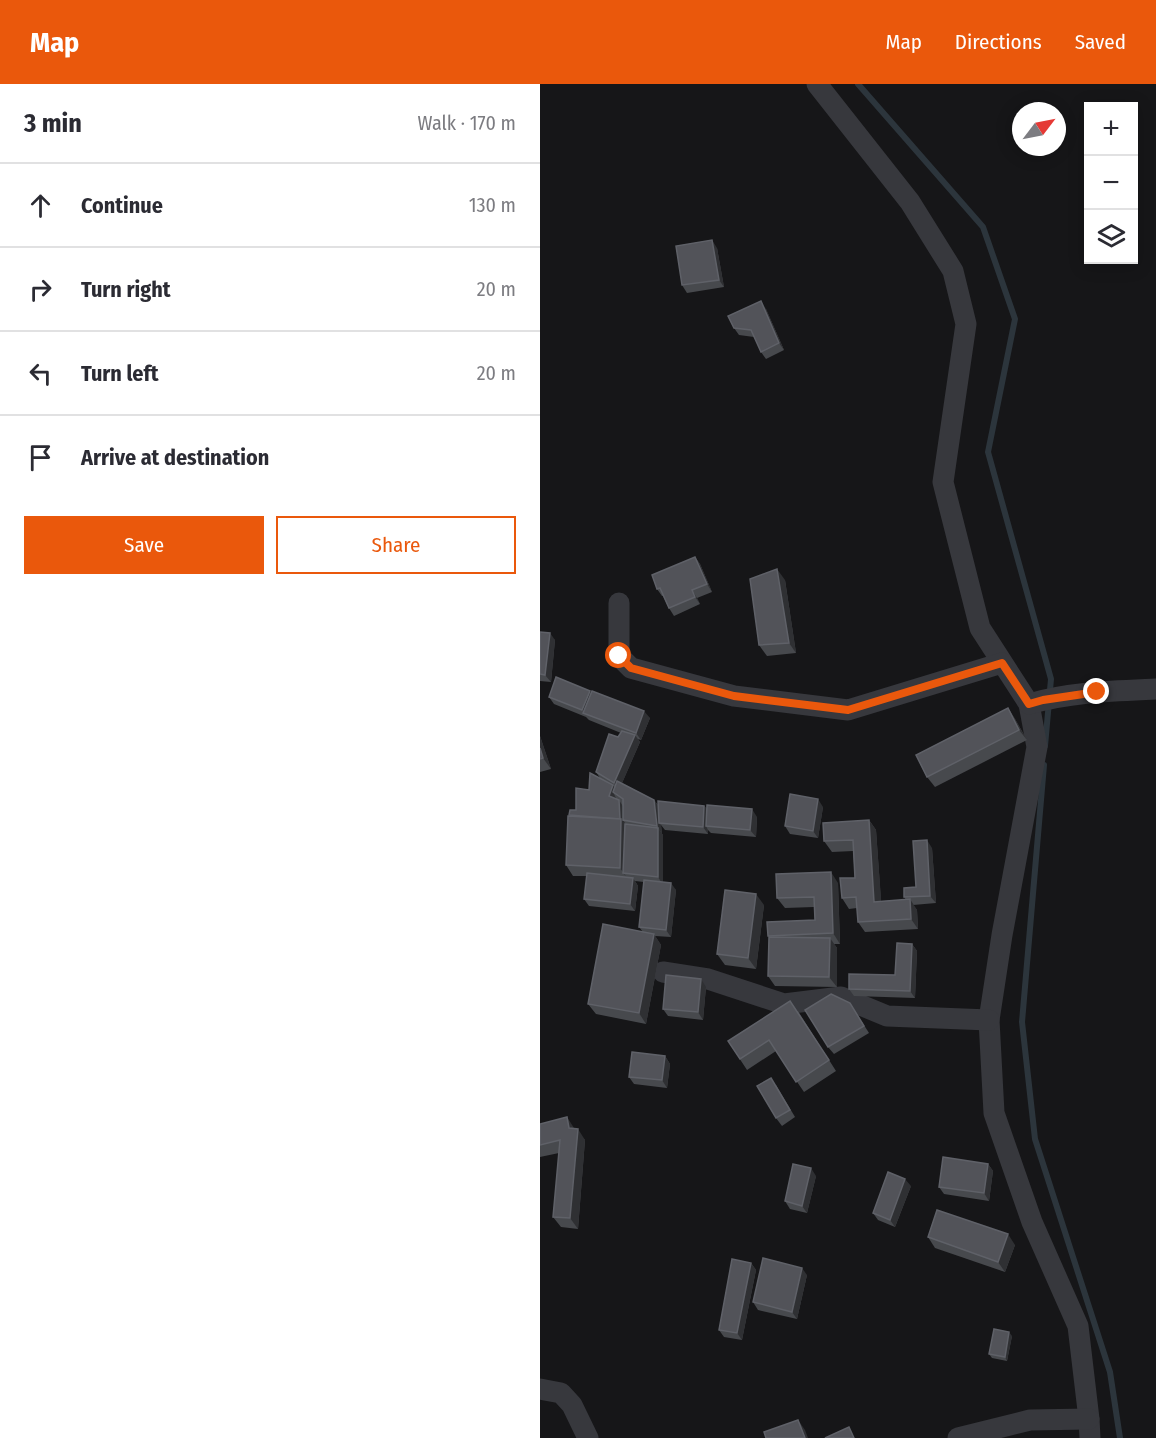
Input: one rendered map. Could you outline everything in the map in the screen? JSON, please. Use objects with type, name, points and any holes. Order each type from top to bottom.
[{"type":"street","points":[[817,84],[910,202],[953,271],[966,324],[943,482],[980,628],[1002,663],[1036,702],[1037,747],[989,1020],[994,1113],[1032,1222],[1078,1326],[1090,1428],[1030,1420],[958,1438]]},
{"type":"street","points":[[619,603],[619,656],[631,668],[734,696],[848,710],[1002,663]]},
{"type":"street","points":[[1036,702],[1097,692],[1156,689]]},
{"type":"street","points":[[663,972],[708,979],[784,1004],[841,997],[887,1016],[989,1020]]},
{"type":"street","points":[[540,1389],[561,1393],[572,1405],[588,1438]]},
{"type":"building","points":[[712,240],[719,280],[682,285],[676,246]]},
{"type":"building","points":[[761,301],[779,343],[761,352],[751,330],[734,328],[728,316]]},
{"type":"building","points":[[695,557],[707,584],[692,590],[695,597],[669,608],[660,588],[657,589],[652,575]]},
{"type":"building","points":[[777,569],[789,643],[759,645],[750,579]]},
{"type":"building","points":[[540,632],[550,633],[545,675],[540,674]]},
{"type":"building","points":[[556,677],[590,691],[582,710],[549,697]]},
{"type":"building","points":[[592,691],[644,711],[636,733],[583,713]]},
{"type":"building","points":[[1008,708],[1019,730],[927,777],[916,755]]},
{"type":"building","points":[[622,731],[635,735],[614,783],[596,772],[609,734],[618,737]]},
{"type":"building","points":[[590,773],[613,785],[609,796],[619,800],[620,819],[569,815],[570,810],[576,810],[576,788],[589,790]]},
{"type":"building","points":[[617,781],[654,800],[657,826],[623,820],[623,799],[613,792]]},
{"type":"building","points":[[790,794],[818,799],[813,831],[785,826]]},
{"type":"building","points":[[658,801],[704,806],[703,827],[659,823]]},
{"type":"building","points":[[707,805],[752,809],[750,830],[706,826]]},
{"type":"building","points":[[568,816],[621,819],[620,868],[566,865]]},
{"type":"building","points":[[869,820],[874,902],[910,899],[911,919],[858,922],[856,897],[842,898],[840,878],[855,878],[853,840],[824,841],[823,823]]},
{"type":"building","points":[[625,824],[658,828],[658,877],[623,873]]},
{"type":"building","points":[[927,840],[930,896],[904,897],[904,888],[916,887],[913,841]]},
{"type":"building","points":[[831,872],[833,933],[768,936],[767,922],[815,920],[814,897],[777,898],[776,874]]},
{"type":"building","points":[[587,873],[633,878],[630,904],[584,899]]},
{"type":"building","points":[[644,880],[671,883],[666,930],[639,927]]},
{"type":"building","points":[[725,890],[756,894],[748,958],[717,954]]},
{"type":"building","points":[[603,924],[654,934],[639,1013],[588,1004]]},
{"type":"building","points":[[769,937],[830,938],[829,977],[768,976]]},
{"type":"building","points":[[897,943],[912,944],[910,991],[849,989],[849,974],[895,975]]},
{"type":"building","points":[[666,975],[701,979],[698,1012],[663,1009]]},
{"type":"building","points":[[831,994],[850,1003],[864,1026],[828,1047],[805,1010]]},
{"type":"building","points":[[790,1001],[829,1060],[796,1082],[769,1040],[740,1059],[728,1041]]},
{"type":"building","points":[[632,1052],[665,1056],[662,1080],[629,1077]]},
{"type":"building","points":[[771,1078],[790,1110],[776,1118],[757,1086]]},
{"type":"building","points":[[567,1117],[569,1128],[578,1129],[570,1218],[553,1217],[560,1140],[540,1145],[540,1124]]},
{"type":"building","points":[[943,1157],[988,1164],[984,1193],[939,1187]]},
{"type":"building","points":[[793,1164],[811,1168],[802,1206],[785,1201]]},
{"type":"building","points":[[888,1172],[905,1179],[890,1220],[873,1213]]},
{"type":"building","points":[[937,1210],[1008,1234],[998,1262],[928,1237]]},
{"type":"building","points":[[763,1258],[802,1268],[792,1312],[753,1302]]},
{"type":"building","points":[[732,1259],[751,1263],[737,1333],[719,1330]]},
{"type":"building","points":[[994,1329],[1009,1332],[1005,1357],[989,1354]]},
{"type":"building","points":[[798,1420],[805,1438],[766,1438],[764,1432]]},
{"type":"building","points":[[849,1427],[854,1438],[825,1438]]},
{"type":"waterway","points":[[858,84],[983,227],[1015,319],[988,452],[1051,679],[1045,746]]},
{"type":"waterway","points":[[1044,765],[1022,1022],[1035,1139],[1110,1372],[1120,1438]]},
{"type":"route","points":[[619,656],[631,668],[734,696],[848,710],[1002,663],[1029,704],[1097,692]]}]
